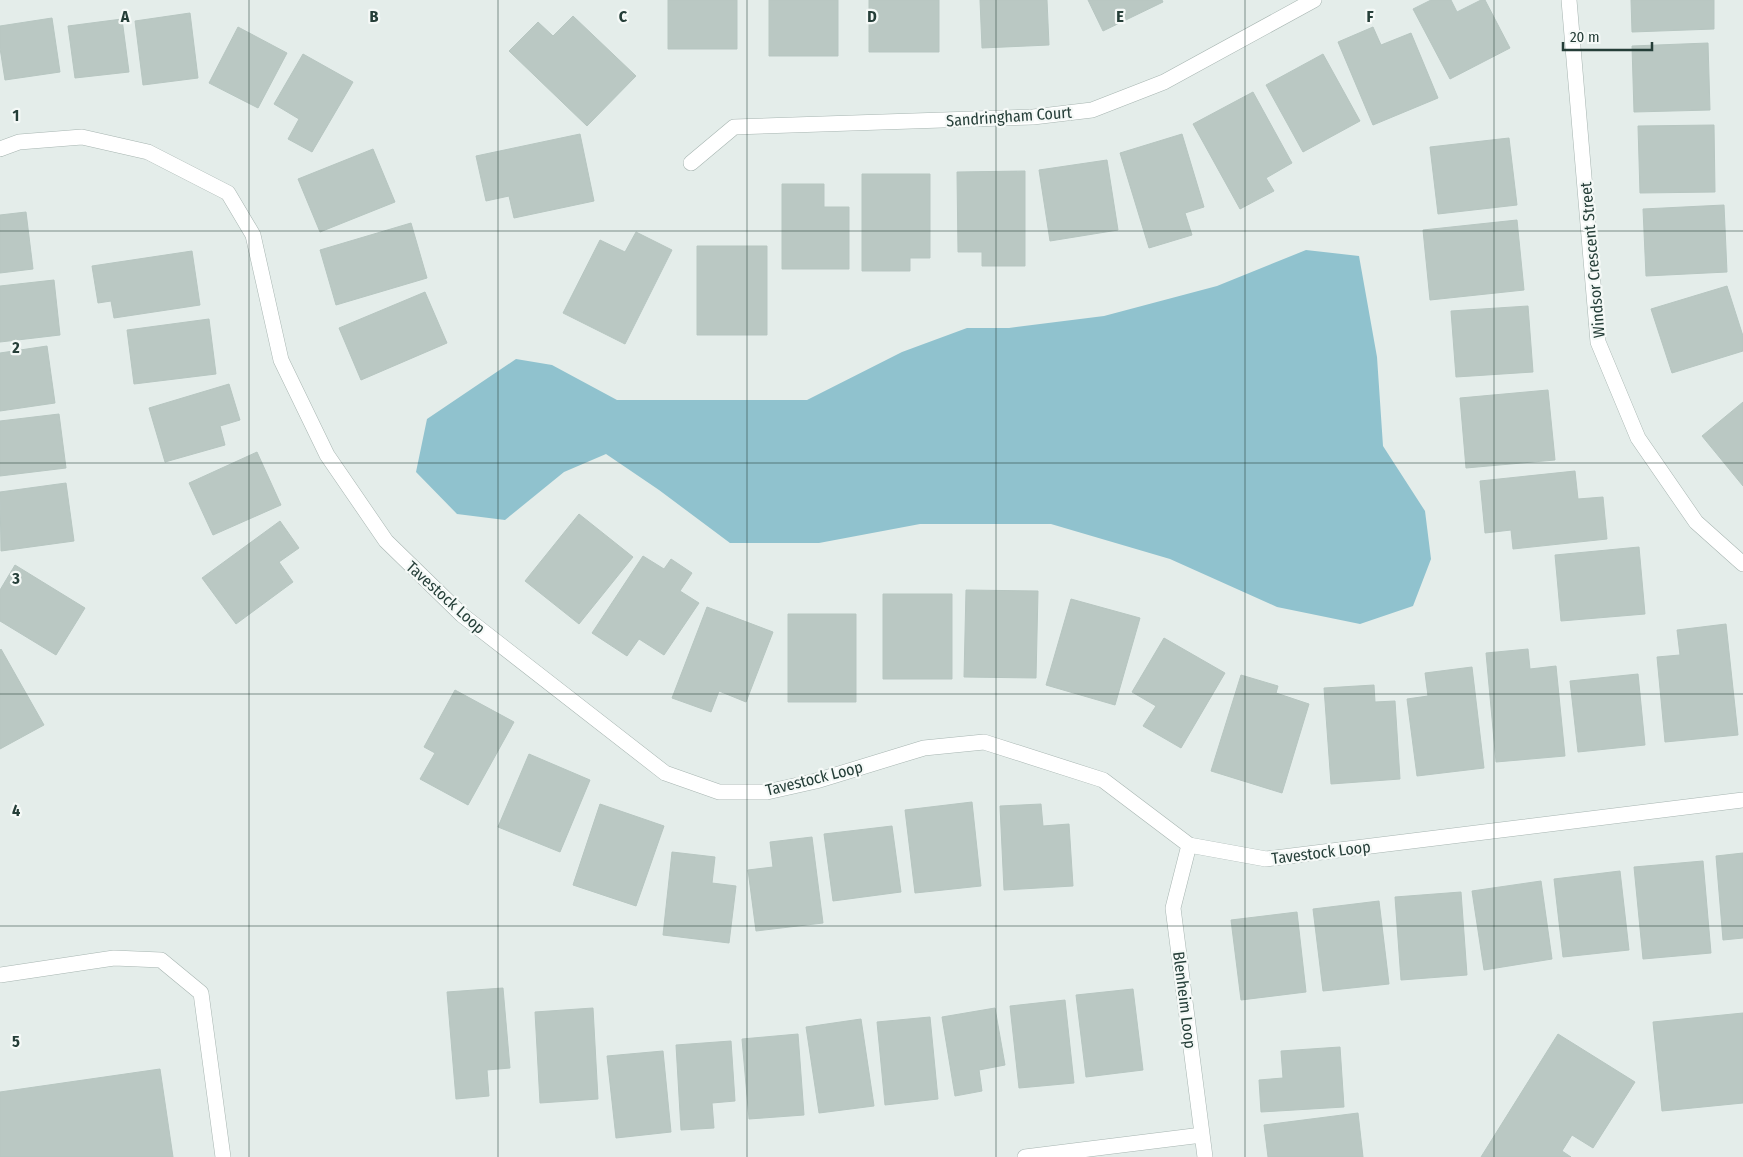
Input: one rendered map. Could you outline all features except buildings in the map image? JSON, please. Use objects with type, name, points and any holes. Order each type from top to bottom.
[{"type":"street","name":"Sandringham Court","points":[[690,163],[734,127],[1033,116],[1092,110],[1164,82],[1314,0]]},
{"type":"street","name":"Windsor Crescent Street","points":[[1569,0],[1598,342],[1638,438],[1696,522],[1743,564]]},
{"type":"street","name":"Tavestock Loop","points":[[0,149],[20,142],[82,137],[148,152],[228,193],[253,235],[282,360],[327,455],[386,541],[462,615],[664,773],[719,792],[767,792],[816,781],[924,748],[984,742],[1103,780],[1189,845],[1266,859],[1743,800]]},
{"type":"street","name":"Blenheim Loop","points":[[1189,845],[1173,908],[1204,1157]]},
{"type":"street","points":[[0,975],[114,958],[161,960],[181,976],[201,993],[224,1157]]},
{"type":"street","points":[[1025,1157],[1202,1135]]},
{"type":"water","points":[[1306,250],[1359,256],[1377,357],[1383,446],[1425,511],[1431,559],[1413,606],[1360,624],[1277,607],[1170,559],[1051,524],[920,524],[819,543],[730,543],[659,490],[606,454],[564,472],[505,520],[457,514],[416,472],[427,419],[516,359],[552,365],[617,400],[807,400],[902,352],[967,328],[1009,328],[1104,316],[1217,286]]}]
